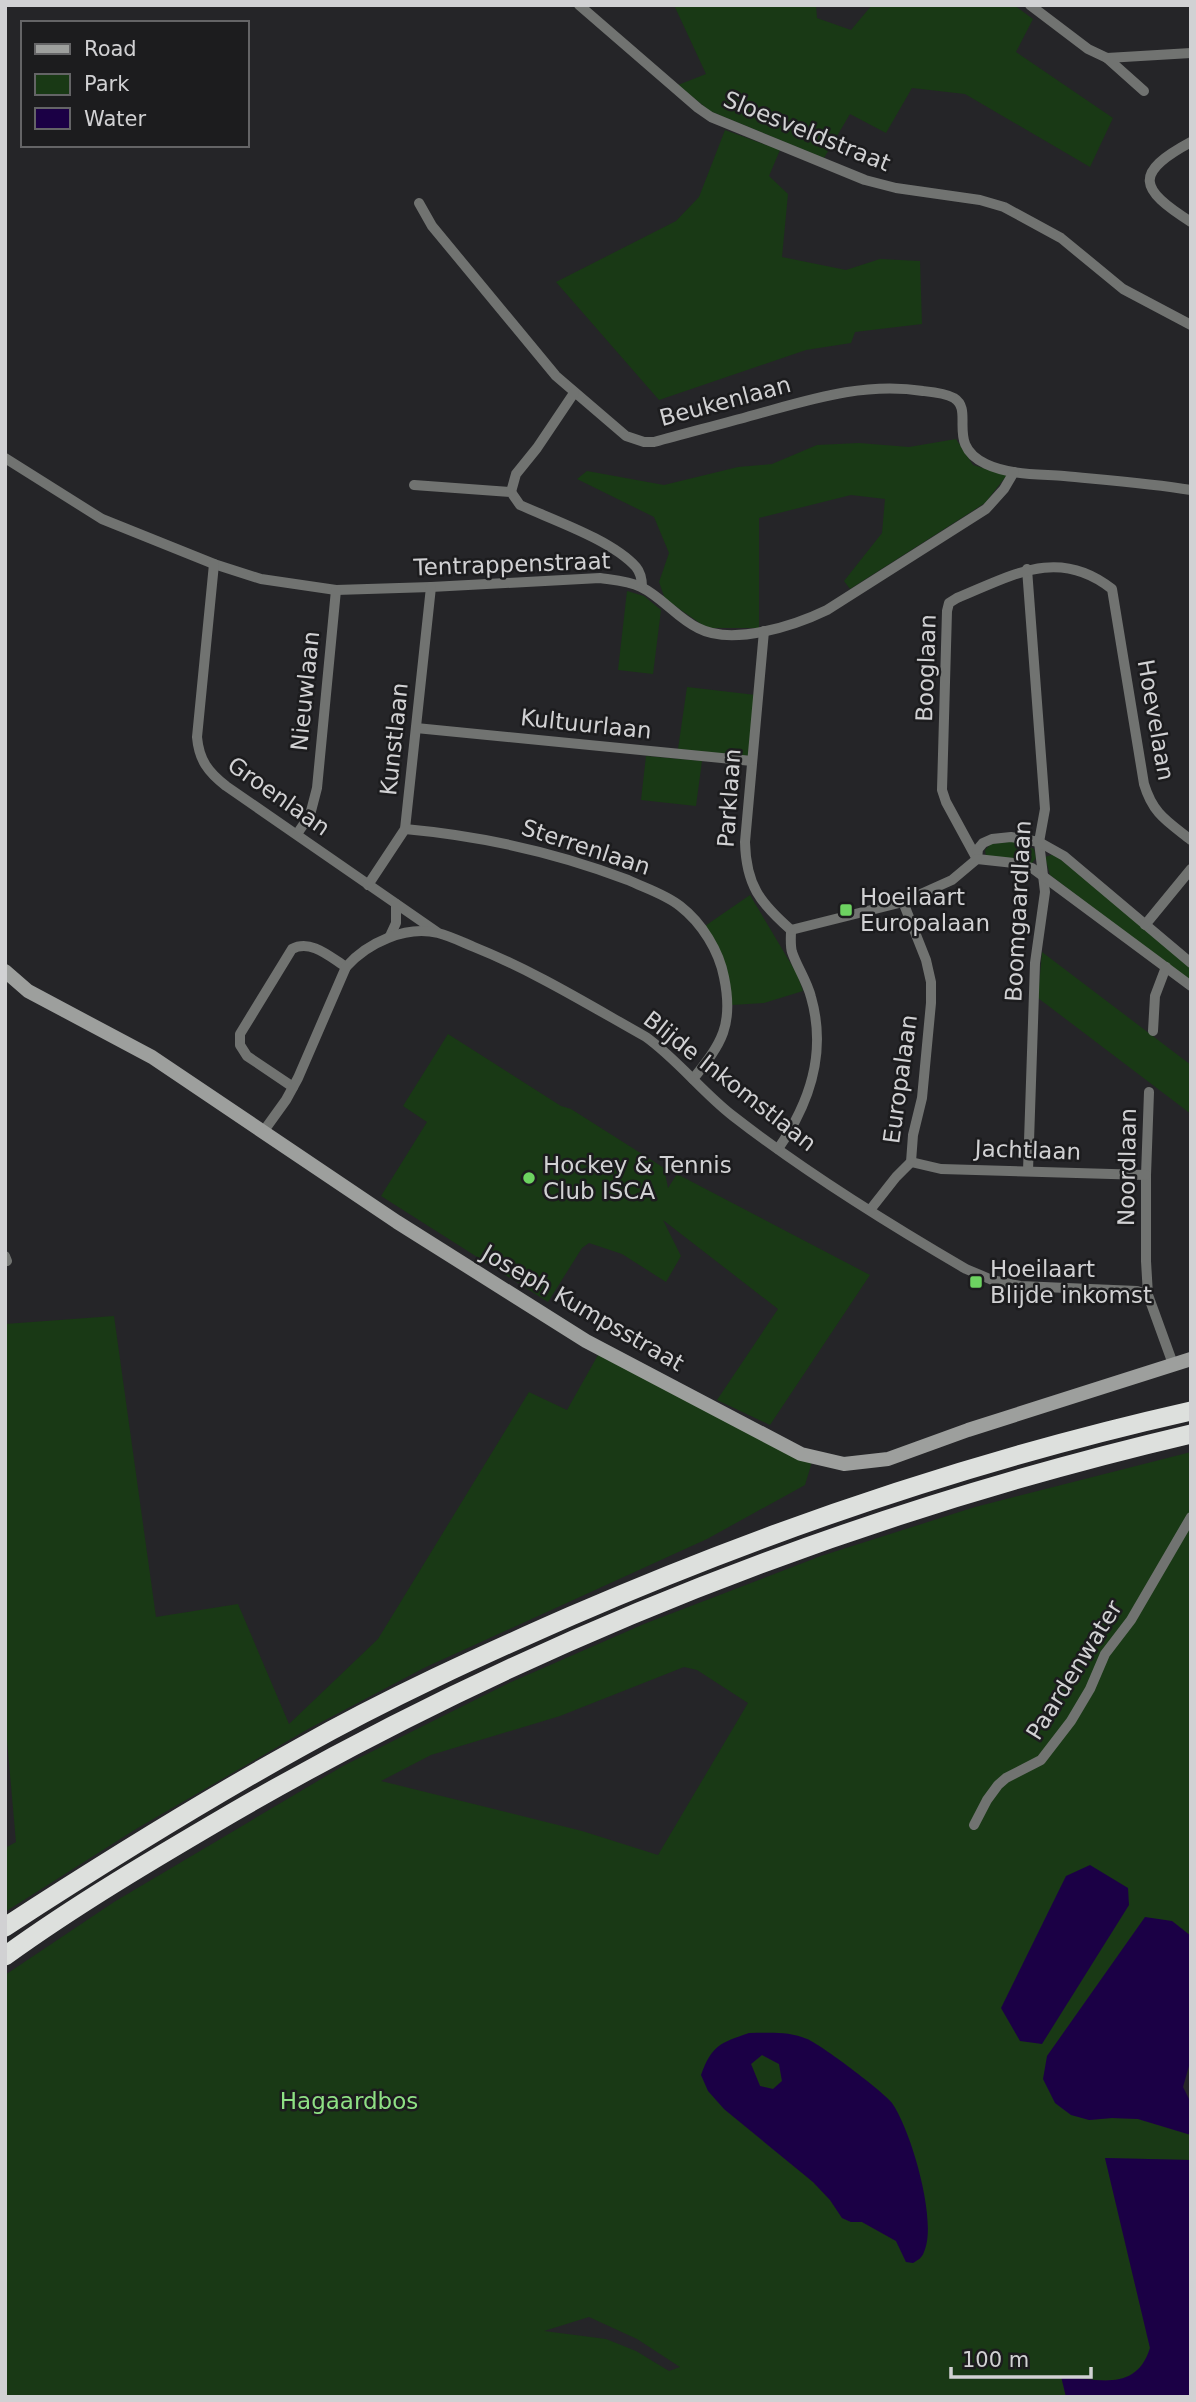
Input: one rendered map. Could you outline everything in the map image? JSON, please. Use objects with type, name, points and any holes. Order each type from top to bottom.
[{"type":"highway","points":[[5,1927],[93,1870],[302,1746],[404,1693],[558,1621],[760,1539],[898,1491],[1031,1451],[1191,1411]]},
{"type":"highway","points":[[5,1956],[107,1888],[315,1766],[544,1653],[654,1605],[906,1513],[1024,1477],[1191,1434]]},
{"type":"street","name":"Sloesveldstraat","points":[[579,5],[711,117],[865,180],[896,188],[980,200],[1004,207],[1061,238],[1130,293],[1191,325]]},
{"type":"street","points":[[1030,5],[1088,49],[1107,58],[1144,91]]},
{"type":"street","points":[[1107,58],[1191,53]]},
{"type":"street","points":[[1191,142],[1158,163],[1151,173],[1150,182],[1153,193],[1163,204],[1191,222]]},
{"type":"street","name":"Beukenlaan","points":[[419,203],[432,226],[556,376],[626,436],[654,442],[821,395],[885,388],[912,389],[952,397],[961,407],[963,443],[971,454],[986,465],[1014,472]]},
{"type":"street","points":[[511,492],[516,474],[537,449],[574,393]]},
{"type":"street","name":"Tentrappenstraat","points":[[5,458],[102,519],[214,564],[261,579],[336,590],[579,578],[620,580],[642,587],[695,627],[709,634],[722,635],[764,631],[808,619],[986,509],[1004,489],[1014,472]]},
{"type":"street","points":[[1014,472],[1136,482],[1191,490]]},
{"type":"street","points":[[414,485],[511,492]]},
{"type":"street","points":[[511,492],[520,505],[620,553],[637,568],[642,577],[642,587]]},
{"type":"street","name":"Groenlaan","points":[[214,564],[197,737],[204,765],[213,776],[437,932]]},
{"type":"street","name":"Booglaan","points":[[977,859],[942,790],[949,603],[1027,569],[1040,566],[1076,570],[1104,582],[1112,589]]},
{"type":"street","name":"Boomgaardlaan","points":[[1027,569],[1045,809],[1039,842],[1045,892],[1035,963],[1028,1171]]},
{"type":"street","name":"Kunstlaan","points":[[368,885],[405,829],[431,587]]},
{"type":"street","name":"Hoevelaan","points":[[1112,589],[1149,802],[1158,814],[1191,840]]},
{"type":"street","name":"Nieuwlaan","points":[[297,834],[310,815],[317,789],[336,590]]},
{"type":"street","name":"Parklaan","points":[[764,631],[745,865],[758,895],[771,913],[791,930]]},
{"type":"street","name":"Kultuurlaan","points":[[416,728],[752,761]]},
{"type":"street","name":"Sterrenlaan","points":[[405,829],[491,839],[537,850],[598,869],[660,894],[680,906],[716,950],[728,996],[723,1037],[716,1051],[693,1079]]},
{"type":"street","points":[[778,1149],[803,1110],[816,1066],[817,1041],[811,995],[791,950],[791,930],[903,902],[951,880],[977,859],[978,849],[983,843],[1011,837],[1039,842],[1063,856],[1191,963]]},
{"type":"street","points":[[977,859],[1023,865],[1044,876],[1191,986]]},
{"type":"street","points":[[1145,925],[1191,869]]},
{"type":"street","name":"Europalaan","points":[[870,1210],[911,1162],[912,1135],[922,1098],[931,992],[926,960],[903,902]]},
{"type":"street","points":[[390,936],[396,923],[396,904]]},
{"type":"street","name":"Blijde Inkomstlaan","points":[[263,1132],[293,1087],[346,967],[352,959],[390,936],[437,932],[509,961],[635,1031],[666,1051],[719,1104],[778,1149],[966,1269],[992,1280],[1020,1286],[1125,1291],[1148,1295]]},
{"type":"street","points":[[293,1087],[247,1056],[240,1045],[240,1034],[292,949],[301,944],[310,946],[346,967]]},
{"type":"street","points":[[1153,1031],[1155,996],[1166,967]]},
{"type":"street","name":"Joseph Kumpsstraat","points":[[5,971],[29,990],[152,1057],[397,1222],[586,1341],[786,1447],[820,1460],[844,1464],[888,1459],[981,1426],[1191,1359]]},
{"type":"street","name":"Noordlaan","points":[[1149,1092],[1146,1175],[1148,1295],[1173,1364]]},
{"type":"street","name":"Jachtlaan","points":[[911,1162],[942,1169],[1146,1175]]},
{"type":"street","name":"Paardenwater","points":[[974,1825],[998,1785],[1041,1760],[1071,1721],[1090,1689],[1105,1654],[1131,1620],[1191,1517]]},
{"type":"green space","points":[[674,5],[816,5],[817,18],[851,30],[872,5],[1014,5],[1033,19],[1016,52],[1113,118],[1090,167],[965,94],[912,88],[886,133],[850,114],[824,158],[710,111],[678,85],[706,74]]},
{"type":"green space","points":[[725,130],[780,150],[769,176],[788,194],[782,257],[846,270],[880,259],[920,261],[922,324],[855,332],[851,343],[806,350],[659,400],[556,282],[676,221],[699,197]]},
{"type":"green space","points":[[956,439],[973,465],[1007,475],[985,503],[850,589],[844,581],[882,533],[885,499],[851,495],[759,518],[759,628],[707,628],[665,599],[659,582],[669,553],[654,517],[577,479],[587,471],[664,485],[738,467],[772,464],[817,445],[859,443],[909,447]]},
{"type":"green space","points":[[627,591],[644,596],[661,610],[653,674],[618,670]]},
{"type":"green space","points":[[687,687],[756,695],[748,756],[678,749]]},
{"type":"green space","points":[[646,756],[702,761],[696,806],[641,800]]},
{"type":"green space","points":[[1017,841],[1034,849],[1036,858],[1032,863],[986,857],[985,850],[991,844]]},
{"type":"green space","points":[[1054,854],[1191,967],[1191,982],[1050,875],[1045,857]]},
{"type":"green space","points":[[750,895],[797,974],[803,991],[764,1003],[732,1005],[724,963],[705,926]]},
{"type":"green space","points":[[1042,952],[1191,1065],[1191,1114],[1038,998]]},
{"type":"green space","name":"Hockey & Tennis Club ISCA","points":[[448,1034],[664,1168],[668,1188],[677,1174],[870,1275],[770,1425],[717,1400],[778,1309],[663,1220],[681,1256],[666,1282],[622,1254],[589,1243],[582,1248],[548,1302],[381,1196],[427,1122],[403,1106]]},
{"type":"green space","points":[[114,1316],[156,1617],[238,1604],[289,1724],[378,1639],[529,1392],[567,1410],[598,1355],[812,1462],[805,1485],[707,1539],[426,1667],[308,1729],[136,1829],[5,1912],[5,1848],[16,1842],[5,1718],[5,1324]]},
{"type":"green space","name":"Hagaardbos","points":[[1191,1452],[1191,1936],[1172,1921],[1089,2120],[1138,2119],[1191,2135],[1191,2160],[1105,2158],[1150,2348],[1144,2362],[1135,2372],[1114,2380],[1061,2376],[1066,2397],[5,2397],[5,1975],[114,1902],[343,1766],[509,1683],[644,1624],[821,1556],[975,1507]],"holes":[[[684,1667],[697,1670],[748,1703],[658,1855],[582,1831],[381,1781],[431,1755],[560,1716]],[[749,2033],[808,2039],[849,2067],[891,2102],[906,2262],[896,2241],[862,2222],[851,2222],[842,2218],[813,2182],[724,2109]],[[589,2317],[637,2339],[680,2367],[669,2371],[636,2351],[606,2339],[544,2331]]]},
{"type":"green space","points":[[762,2055],[779,2064],[782,2081],[773,2089],[760,2086],[751,2064]]},
{"type":"water","points":[[1090,1865],[1128,1888],[1129,1905],[1042,2044],[1020,2041],[1001,2008],[1066,1876]]},
{"type":"water","points":[[1145,1917],[1172,1921],[1191,1936],[1191,2059],[1183,2087],[1191,2103],[1191,2135],[1138,2119],[1089,2120],[1071,2115],[1055,2103],[1043,2079],[1047,2056]]},
{"type":"water","points":[[749,2033],[778,2033],[807,2039],[851,2069],[892,2103],[907,2133],[925,2199],[927,2238],[920,2259],[913,2263],[906,2262],[896,2241],[862,2222],[851,2222],[842,2218],[813,2182],[724,2109],[708,2091],[701,2075],[713,2051],[724,2043]],"holes":[[[762,2055],[779,2064],[782,2081],[773,2089],[760,2086],[751,2064]]]},
{"type":"water","points":[[1105,2158],[1191,2160],[1191,2397],[1066,2397],[1061,2376],[1101,2380],[1125,2377],[1135,2372],[1144,2362],[1150,2348]]},
{"type":"place","name":"Hoeilaart Europalaan","points":[[846,910]]},
{"type":"place","name":"Hockey & Tennis Club ISCA","points":[[529,1178]]},
{"type":"place","name":"Hoeilaart Blijde inkomst","points":[[976,1282]]}]
